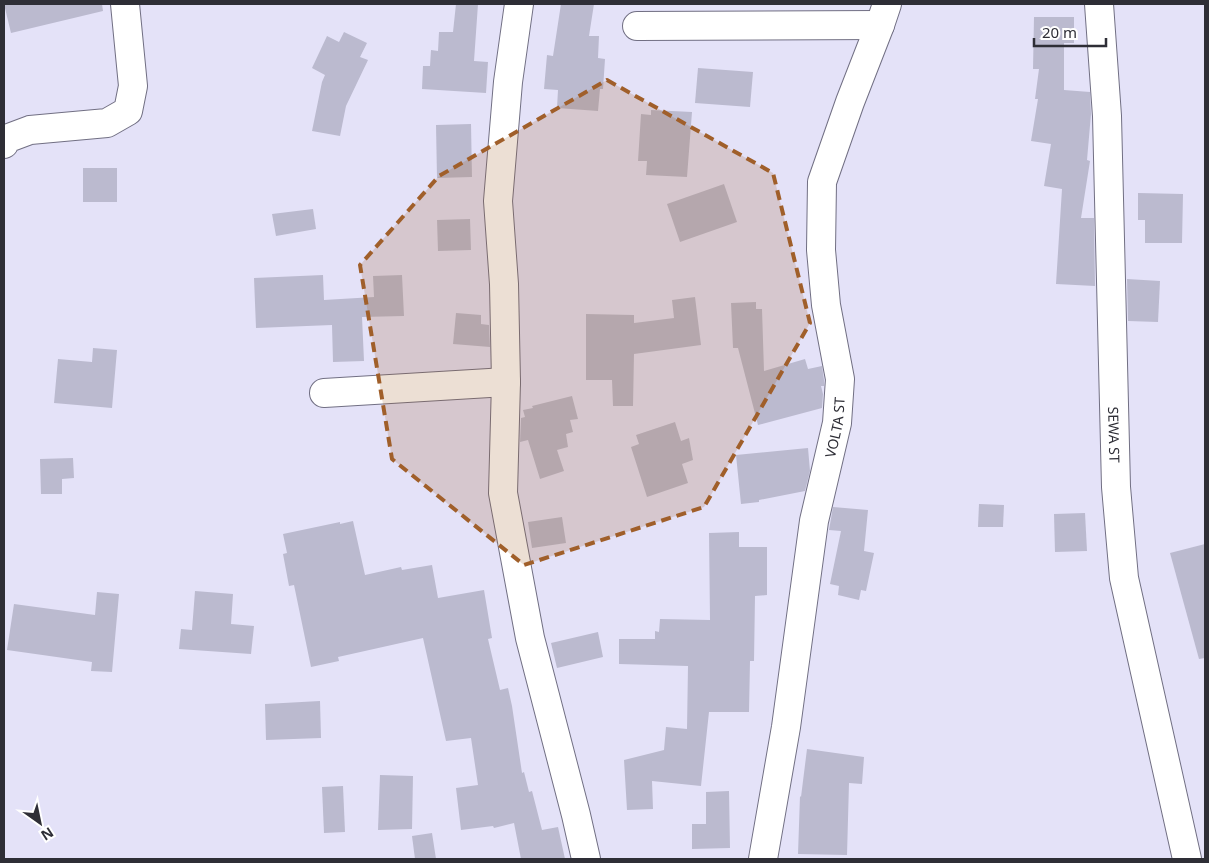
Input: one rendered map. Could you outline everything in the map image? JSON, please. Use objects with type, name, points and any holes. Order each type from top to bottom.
[{"type":"street","points":[[4,144],[6,139],[30,130],[107,122],[128,111],[133,86],[125,4]]},
{"type":"street","points":[[519,4],[508,82],[498,201],[504,284],[506,382],[503,493],[530,638],[586,859]]},
{"type":"street","name":"SEWA ST","points":[[1099,4],[1107,116],[1116,487],[1124,578],[1187,859]]},
{"type":"street","points":[[637,26],[883,14]]},
{"type":"street","name":"VOLTA ST","points":[[763,859],[786,727],[814,521],[837,423],[840,379],[826,305],[821,250],[822,182],[883,14]]},
{"type":"street","points":[[324,393],[506,382]]},
{"type":"highlighted area","points":[[607,80],[773,173],[810,323],[704,507],[524,565],[392,459],[360,265],[439,176]]},
{"type":"building","points":[[4,4],[102,4],[103,11],[11,33]]},
{"type":"building","points":[[456,4],[478,4],[474,61],[488,62],[486,93],[422,89],[423,66],[430,66],[431,50],[438,51],[439,32],[453,32]]},
{"type":"building","points":[[561,4],[594,4],[589,36],[599,36],[598,58],[605,59],[603,89],[600,89],[598,111],[557,108],[558,90],[544,89],[547,55],[553,56]]},
{"type":"building","points":[[1034,17],[1074,17],[1074,43],[1064,43],[1064,90],[1090,92],[1091,114],[1087,160],[1090,161],[1081,218],[1094,218],[1095,286],[1056,284],[1062,189],[1044,186],[1051,144],[1031,141],[1038,99],[1035,99],[1039,69],[1033,69]]},
{"type":"building","points":[[344,32],[367,43],[360,57],[368,60],[346,106],[340,136],[312,131],[325,75],[312,68],[327,36],[339,42]]},
{"type":"building","points":[[698,68],[753,72],[750,107],[695,103]]},
{"type":"building","points":[[651,110],[692,112],[687,177],[646,175],[647,161],[638,161],[641,114],[651,115]]},
{"type":"building","points":[[471,124],[472,177],[437,178],[436,125]]},
{"type":"building","points":[[83,168],[117,168],[117,202],[83,202]]},
{"type":"building","points":[[724,184],[737,222],[680,242],[667,204]]},
{"type":"building","points":[[1138,193],[1183,194],[1182,243],[1145,243],[1145,220],[1138,220]]},
{"type":"building","points":[[313,209],[316,229],[276,236],[272,214]]},
{"type":"building","points":[[470,219],[471,250],[438,251],[437,220]]},
{"type":"building","points":[[323,275],[324,300],[374,297],[373,276],[402,275],[404,316],[362,317],[364,361],[333,362],[332,325],[256,328],[254,278]]},
{"type":"building","points":[[1127,279],[1160,281],[1158,322],[1128,321]]},
{"type":"building","points":[[695,297],[701,345],[634,354],[633,406],[613,406],[612,380],[586,380],[586,314],[634,315],[634,323],[674,318],[672,300]]},
{"type":"building","points":[[756,302],[756,309],[762,309],[764,371],[805,359],[808,369],[822,366],[824,386],[821,386],[823,394],[822,408],[758,425],[738,348],[733,348],[731,303]]},
{"type":"building","points":[[456,313],[481,315],[481,324],[489,325],[490,347],[453,344]]},
{"type":"building","points":[[93,348],[117,350],[112,408],[54,403],[58,359],[92,362]]},
{"type":"building","points":[[572,396],[578,419],[570,420],[573,432],[566,434],[568,447],[557,450],[564,471],[540,479],[528,440],[520,442],[521,418],[525,417],[523,410]]},
{"type":"building","points":[[675,422],[681,441],[689,438],[693,460],[682,464],[688,483],[647,497],[631,447],[639,444],[636,435]]},
{"type":"building","points":[[808,448],[810,471],[805,491],[759,500],[759,502],[741,504],[736,455]]},
{"type":"building","points":[[73,458],[74,478],[62,479],[62,494],[41,494],[40,459]]},
{"type":"building","points":[[979,504],[1004,505],[1003,527],[978,527]]},
{"type":"building","points":[[833,507],[868,510],[864,551],[874,553],[866,591],[861,590],[859,600],[838,595],[839,586],[830,584],[841,531],[829,530]]},
{"type":"building","points":[[1085,513],[1087,551],[1055,552],[1054,514]]},
{"type":"building","points":[[562,517],[566,543],[532,548],[528,522]]},
{"type":"building","points":[[353,521],[365,575],[401,567],[402,570],[432,565],[438,598],[484,590],[492,638],[488,639],[500,690],[508,688],[522,773],[524,772],[529,792],[532,791],[542,830],[558,827],[565,859],[521,859],[514,823],[494,828],[493,826],[461,830],[456,788],[478,785],[471,738],[446,741],[423,638],[338,657],[339,661],[311,667],[294,585],[289,586],[283,554],[287,553],[283,534]]},
{"type":"building","points":[[739,532],[739,547],[767,547],[767,595],[755,596],[754,661],[750,661],[749,712],[709,712],[701,786],[652,781],[653,809],[627,810],[624,760],[664,750],[666,727],[687,729],[688,666],[619,664],[619,639],[655,639],[655,631],[659,632],[660,619],[710,620],[709,533]]},
{"type":"building","points":[[1205,544],[1205,658],[1199,659],[1170,553]]},
{"type":"building","points":[[195,591],[233,594],[231,624],[254,626],[251,654],[179,649],[181,629],[192,630]]},
{"type":"building","points":[[97,592],[119,594],[112,672],[91,671],[92,662],[7,650],[14,604],[95,615]]},
{"type":"building","points":[[598,632],[603,657],[557,668],[551,643]]},
{"type":"building","points":[[320,701],[321,738],[266,740],[265,704]]},
{"type":"building","points":[[807,749],[864,757],[862,784],[849,783],[847,855],[798,854],[800,796]]},
{"type":"building","points":[[380,775],[413,776],[412,829],[378,830]]},
{"type":"building","points":[[343,786],[345,832],[324,833],[322,787]]},
{"type":"building","points":[[729,791],[730,848],[692,849],[692,824],[706,824],[706,792]]},
{"type":"building","points":[[432,833],[436,859],[415,859],[412,836]]}]
